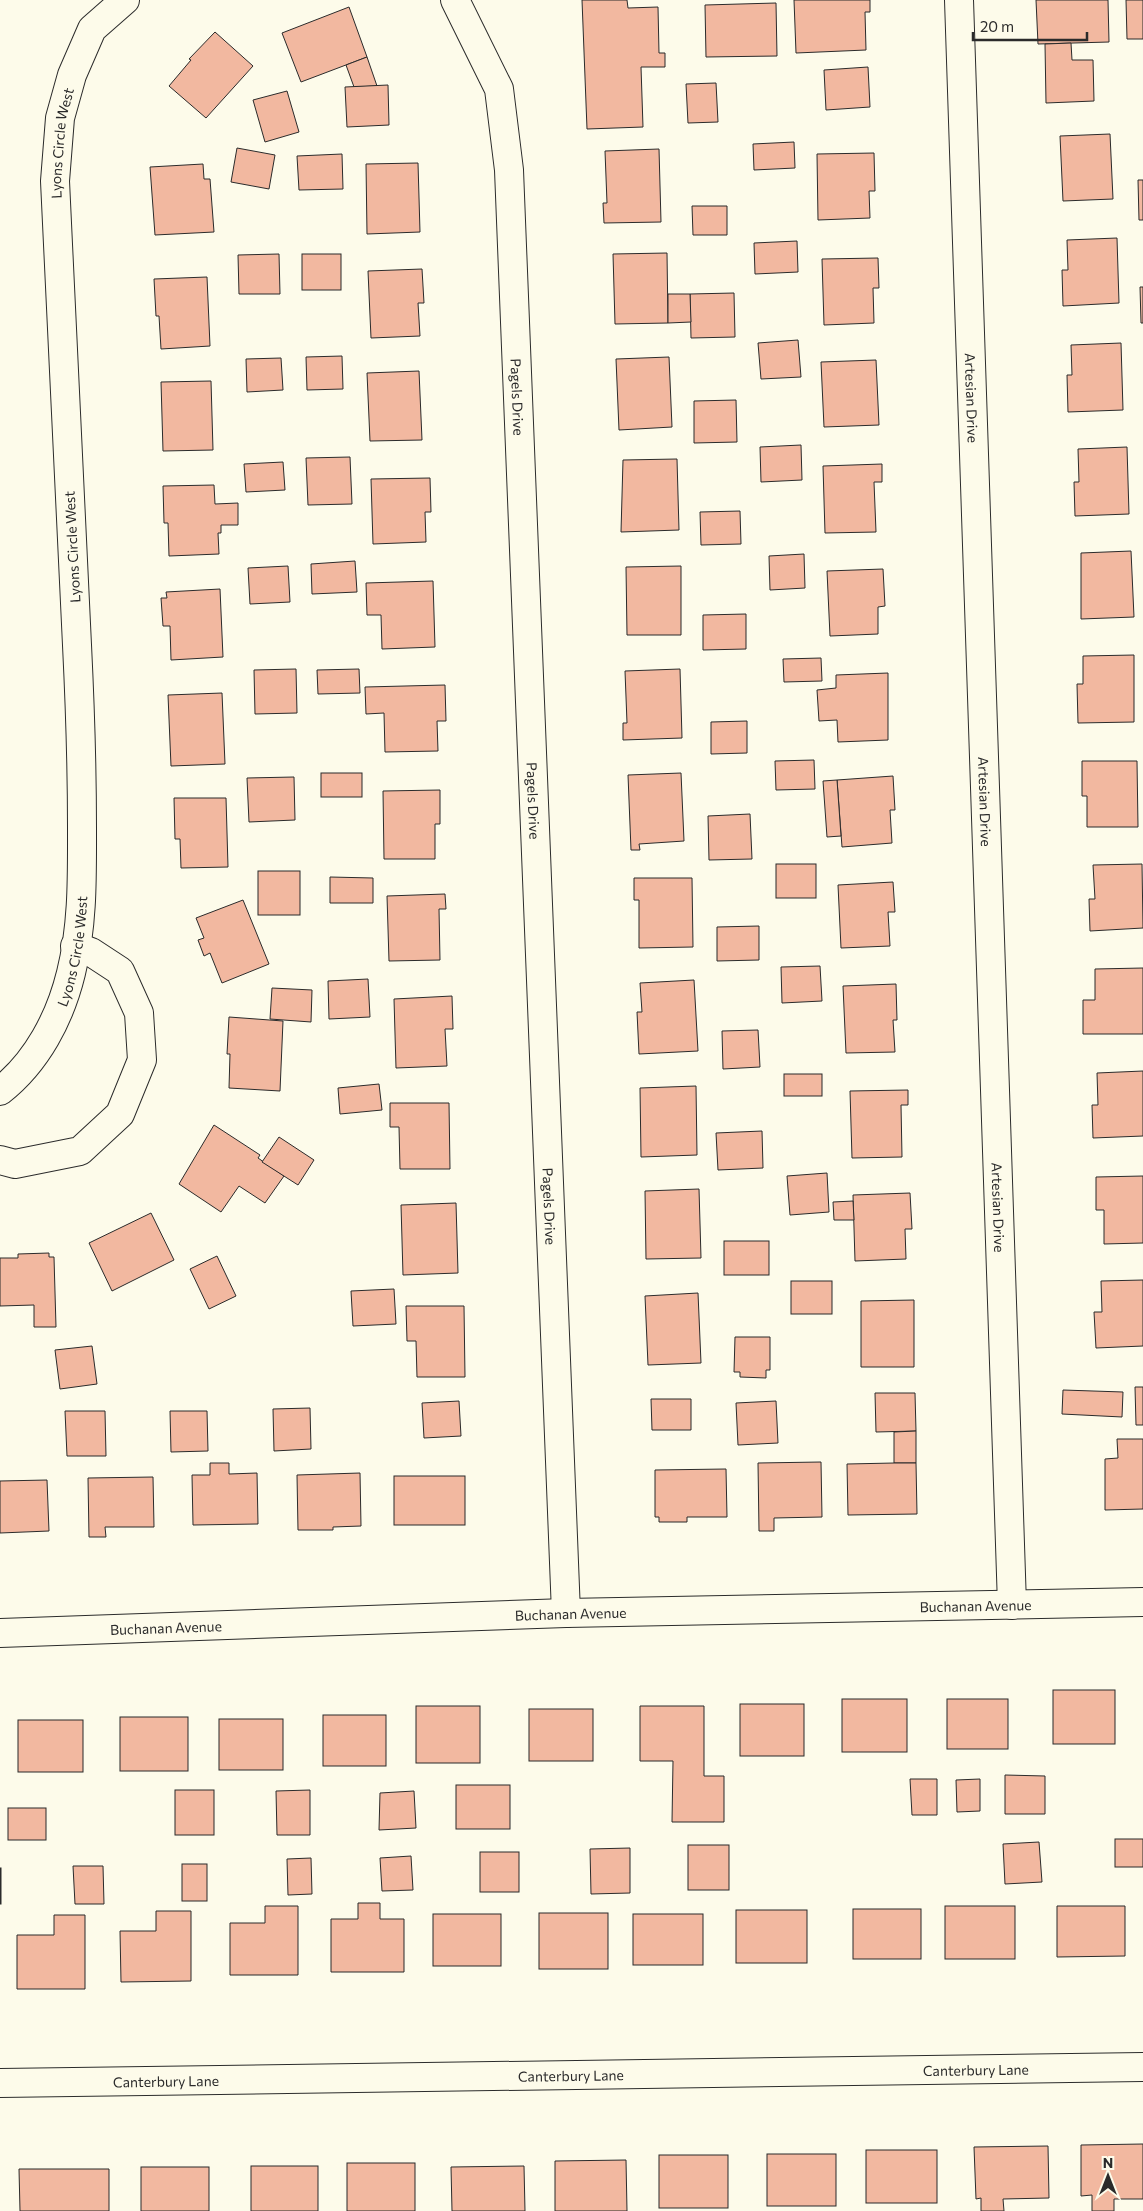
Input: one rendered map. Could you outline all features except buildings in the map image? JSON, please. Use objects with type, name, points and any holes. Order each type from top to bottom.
[{"type":"street","name":"Lyons Circle West","points":[[0,1091],[18,1077],[40,1046],[60,1007],[71,972],[76,946],[82,886],[82,748],[55,181],[60,118],[72,75],[92,29],[125,0]]},
{"type":"street","name":"Pagels Drive","points":[[455,0],[498,89],[509,170],[566,1613]]},
{"type":"street","name":"Artesian Drive","points":[[958,0],[1012,1605]]},
{"type":"street","points":[[0,1160],[15,1164],[80,1152],[120,1114],[142,1060],[139,1013],[120,970],[91,952],[76,946]]},
{"type":"street","name":"Buchanan Avenue","points":[[0,1633],[566,1613],[1143,1602]]},
{"type":"street","name":"Canterbury Lane","points":[[0,2083],[1143,2067]]}]
